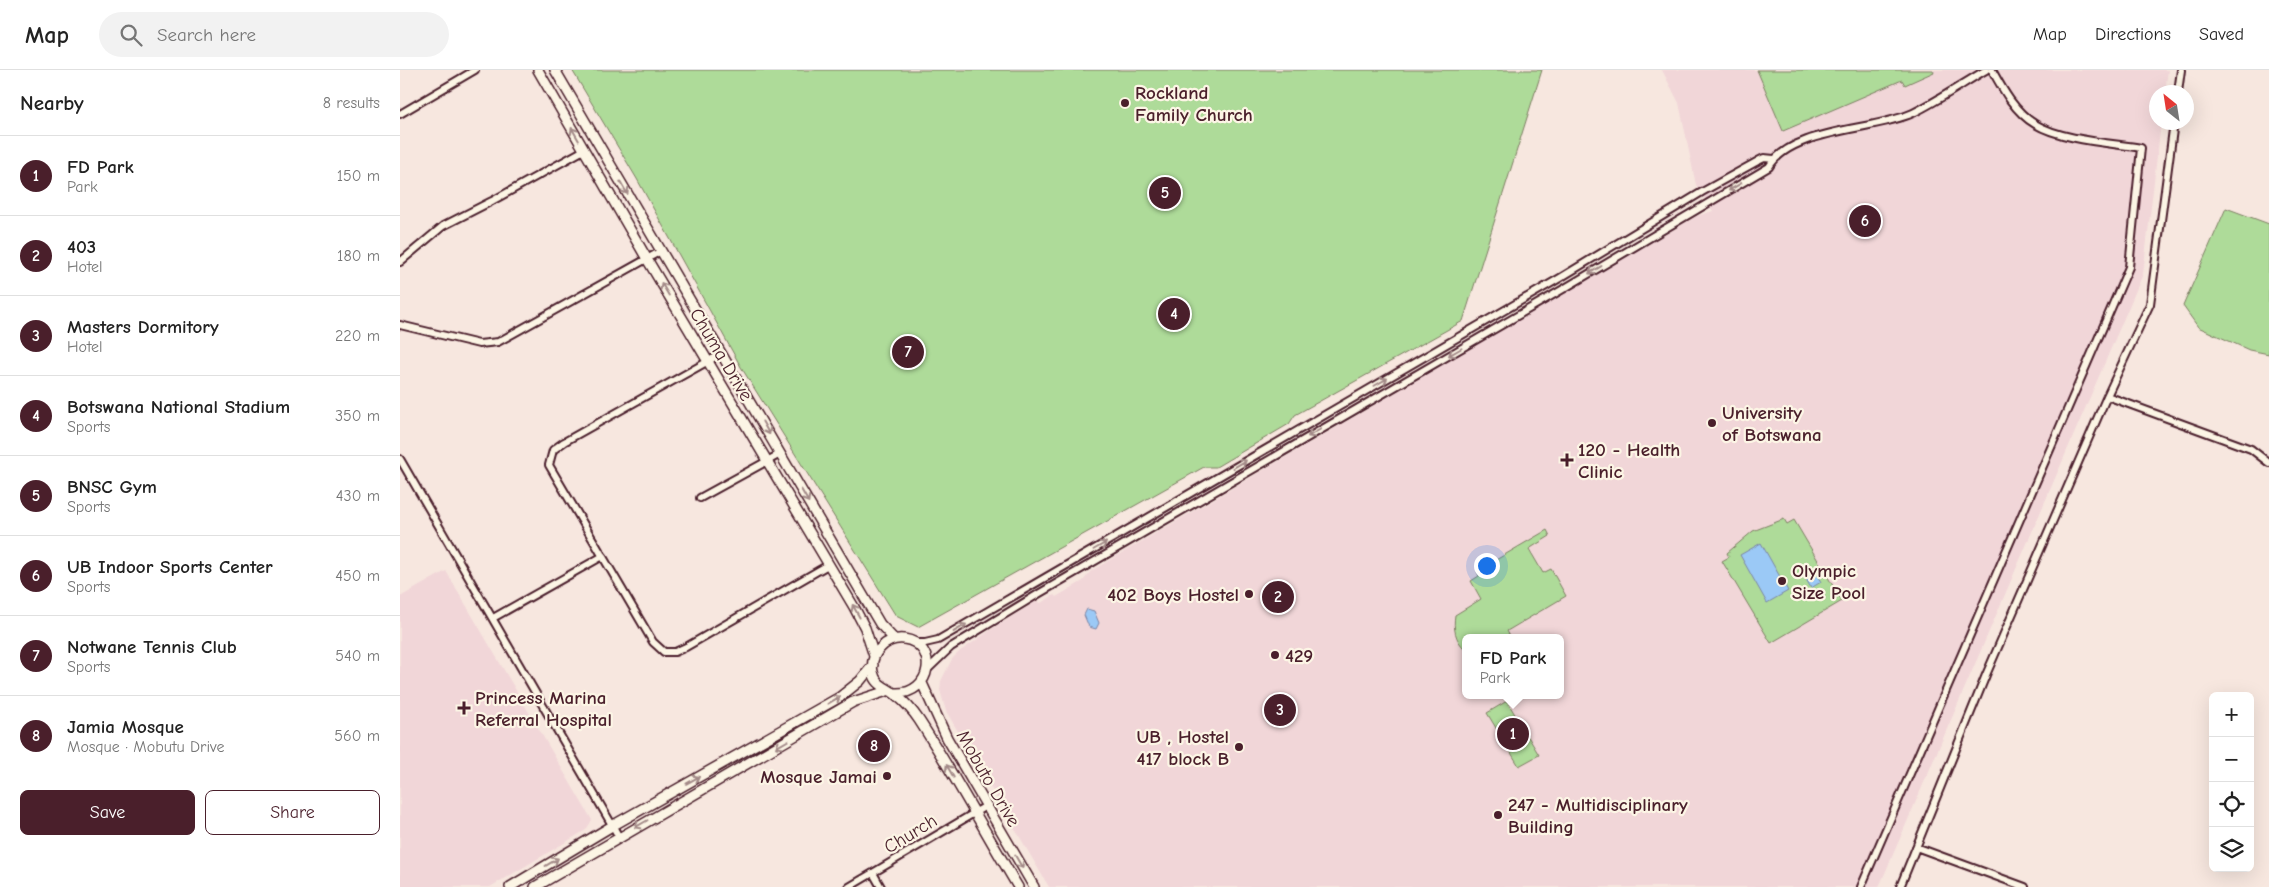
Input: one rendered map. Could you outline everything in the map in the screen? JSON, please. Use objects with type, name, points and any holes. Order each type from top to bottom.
[{"type":"main road","name":"Chuma Drive","points":[[538,70],[647,259],[865,628],[874,661]]},
{"type":"main road","name":"Chuma Drive","points":[[555,70],[880,624],[894,639]]},
{"type":"main road","points":[[510,887],[612,826],[840,697],[860,681],[874,661],[879,648],[894,639],[905,639],[915,643],[925,655],[927,670],[922,683],[910,692],[891,692],[854,702],[535,887]]},
{"type":"main road","points":[[874,661],[876,680],[918,719],[1018,887]]},
{"type":"main road","name":"Mobuto Drive","points":[[922,683],[937,720],[1034,887]]},
{"type":"street","points":[[400,114],[475,70]]},
{"type":"street","points":[[927,670],[951,647],[1040,593],[1565,288],[1769,167],[1774,159],[1814,137],[1884,122],[1913,112],[1986,70]]},
{"type":"street","points":[[1861,887],[2129,267],[2141,148],[2054,133],[2035,124],[2008,96],[1992,70]]},
{"type":"street","points":[[2179,85],[2181,70]]},
{"type":"street","points":[[1900,887],[1986,675],[2152,295],[2173,130]]},
{"type":"street","points":[[400,262],[442,226],[492,201],[584,150]]},
{"type":"street","points":[[915,643],[938,640],[1560,278],[1681,204],[1764,158],[1774,159]]},
{"type":"street","points":[[1681,204],[1687,215]]},
{"type":"street","points":[[400,325],[479,344],[498,342],[661,251]]},
{"type":"street","points":[[1560,278],[1565,288]]},
{"type":"street","points":[[721,354],[553,450],[550,465],[653,642],[664,652],[674,652],[686,647],[828,565]]},
{"type":"street","points":[[2108,396],[2250,449],[2269,463]]},
{"type":"street","points":[[700,498],[780,454]]},
{"type":"street","points":[[400,459],[619,837]]},
{"type":"street","points":[[493,618],[603,556]]},
{"type":"street","name":"Church","points":[[850,887],[986,806]]},
{"type":"street","points":[[1916,847],[2025,887]]},
{"type":"street","points":[[873,873],[881,887]]},
{"type":"shaded area","name":"University of Botswana","points":[[1662,70],[2168,70],[2166,85],[2149,85],[2149,130],[2160,130],[2143,274],[1879,887],[1049,887],[946,711],[940,690],[941,681],[952,659],[995,627],[1037,601],[1041,603],[1054,595],[1056,597],[1083,581],[1091,571],[1697,216],[1713,211],[1696,185],[1679,103]]},
{"type":"shaded area","name":"Princess Marina Referral Hospital","points":[[446,571],[592,820],[586,830],[490,887],[400,887],[400,597]]},
{"type":"green space","points":[[572,70],[1542,70],[1463,321],[1295,415],[1289,424],[1216,467],[1204,467],[918,627],[896,616],[741,367],[637,179]]},
{"type":"green space","points":[[1757,70],[1933,70],[1934,72],[1905,85],[1902,80],[1783,131]]},
{"type":"green space","points":[[2226,208],[2269,224],[2269,354],[2249,350],[2198,327],[2183,306]]},
{"type":"green space","name":"Olympic Size Pool","points":[[1784,519],[1787,524],[1794,520],[1842,601],[1771,643],[1722,561],[1729,557],[1727,553],[1753,531]]},
{"type":"green space","points":[[1547,530],[1550,536],[1529,549],[1543,573],[1551,569],[1566,596],[1507,631],[1509,634],[1462,634],[1462,646],[1456,634],[1454,625],[1455,615],[1481,599],[1471,581],[1479,576],[1477,571]]},
{"type":"green space","points":[[1507,701],[1539,755],[1519,766],[1487,713]]},
{"type":"water","points":[[1761,543],[1788,591],[1767,603],[1740,555]]},
{"type":"water","points":[[1813,568],[1821,582],[1811,588],[1803,574]]},
{"type":"water","points":[[1087,609],[1094,611],[1099,623],[1096,629],[1089,627],[1084,615]]},
{"type":"place","name":"Rockland Family Church","points":[[1125,103]]},
{"type":"place","name":"BNSC Gym","points":[[1165,193]]},
{"type":"place","name":"UB Indoor Sports Center","points":[[1865,221]]},
{"type":"place","name":"Botswana National Stadium","points":[[1174,314]]},
{"type":"place","name":"Notwane Tennis Club","points":[[908,352]]},
{"type":"place","name":"University of Botswana","points":[[1712,423]]},
{"type":"place","name":"120 - Health Clinic","points":[[1567,460]]},
{"type":"place","name":"Olympic Size Pool","points":[[1782,581]]},
{"type":"place","name":"402 Boys Hostel","points":[[1249,594]]},
{"type":"place","name":"403","points":[[1278,597]]},
{"type":"place","name":"429","points":[[1275,655]]},
{"type":"place","name":"Princess Marina Referral Hospital","points":[[464,708]]},
{"type":"place","name":"Masters Dormitory","points":[[1280,710]]},
{"type":"place","name":"FD Park","points":[[1513,734]]},
{"type":"place","name":"Jamia Mosque","points":[[874,746]]},
{"type":"place","name":"UB , Hostel 417 block B","points":[[1239,747]]},
{"type":"place","name":"Mosque Jamai","points":[[887,776]]},
{"type":"place","name":"247 - Multidisciplinary Building","points":[[1498,815]]}]
